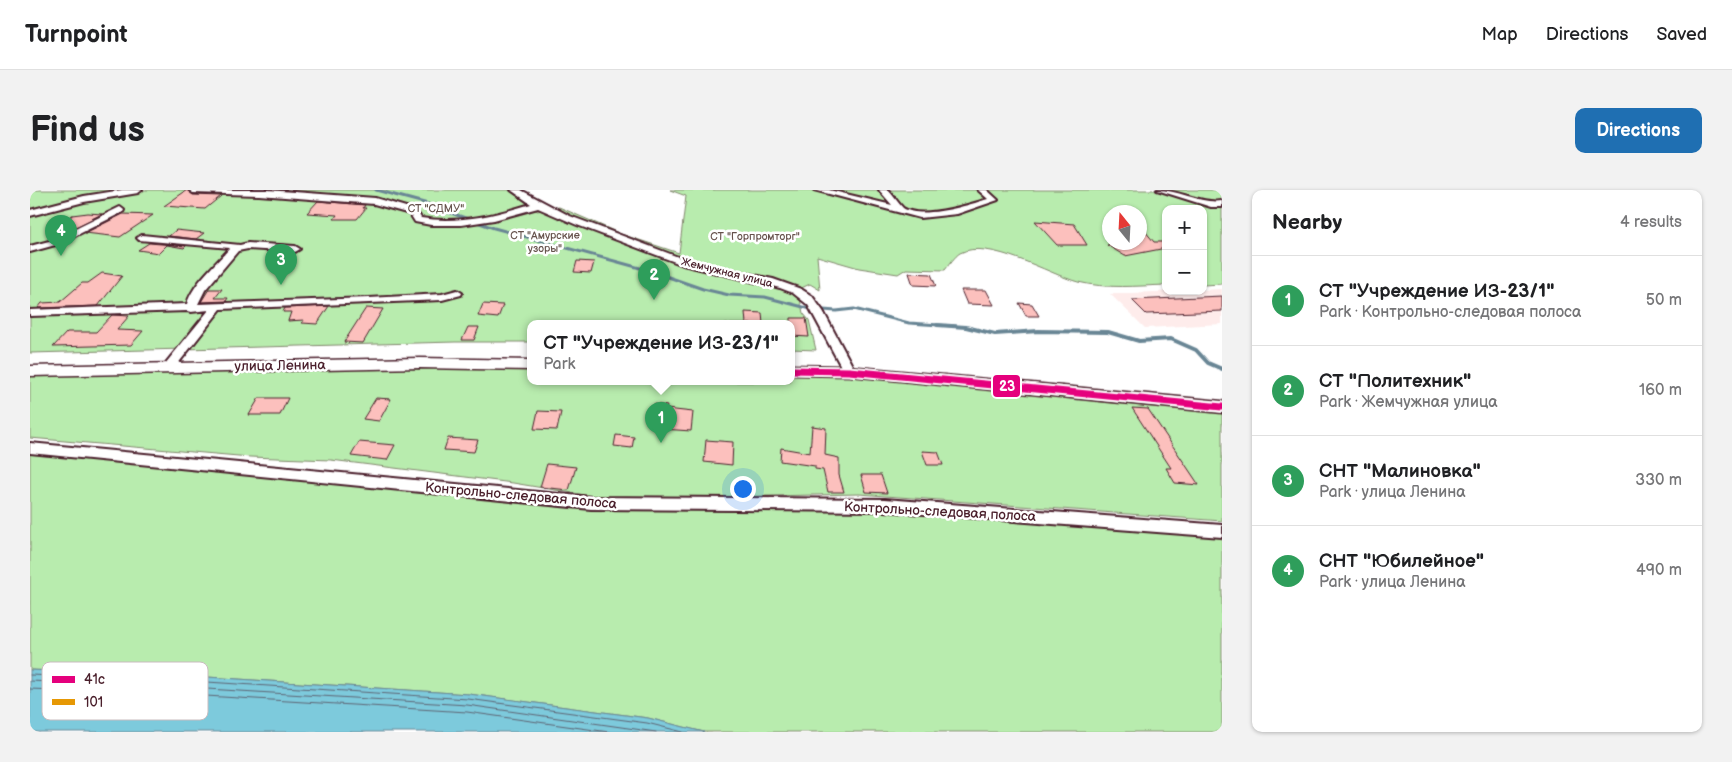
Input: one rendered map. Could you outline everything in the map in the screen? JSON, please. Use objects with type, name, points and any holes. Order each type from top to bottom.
[{"type":"street","points":[[30,212],[84,199],[138,190]]},
{"type":"street","points":[[193,190],[259,191],[375,201],[413,212],[418,220],[439,224],[482,219],[517,212],[536,205]]},
{"type":"street","name":"Жемчужная улица","points":[[515,190],[536,205],[596,230],[697,267],[739,275],[795,290],[817,310],[849,371]]},
{"type":"street","points":[[818,190],[920,215],[942,214],[994,200],[982,190]]},
{"type":"street","points":[[883,190],[900,209]]},
{"type":"street","points":[[1161,190],[1214,205],[1222,204]]},
{"type":"street","points":[[30,249],[56,242],[120,210]]},
{"type":"street","points":[[142,238],[236,246],[235,248]]},
{"type":"street","points":[[192,309],[194,298],[201,288],[235,248],[248,246],[295,250]]},
{"type":"street","points":[[30,313],[192,309],[442,297],[457,293]]},
{"type":"street","points":[[169,367],[218,307]]},
{"type":"street","name":"улица Ленина","points":[[30,371],[420,363],[527,365]]},
{"type":"street","points":[[795,370],[849,371],[1222,407]]},
{"type":"street","name":"Контрольно-следовая полоса","points":[[30,448],[591,503],[885,505],[1222,531]]},
{"type":"shaded area","points":[[1222,289],[1222,324],[1145,328],[1110,294],[1162,292],[1162,295],[1207,295],[1207,290]]},
{"type":"green space","points":[[30,190],[510,190],[531,204],[537,211],[559,207],[621,234],[679,253],[686,196],[670,190],[1222,190],[1222,284],[1207,285],[1207,205],[1162,205],[1162,285],[1099,286],[1078,282],[1002,253],[986,250],[972,250],[960,253],[945,270],[906,269],[898,274],[859,268],[817,256],[820,290],[810,284],[793,292],[800,299],[803,313],[809,320],[816,350],[795,349],[795,320],[527,320],[527,342],[455,342],[30,353]]},
{"type":"green space","points":[[406,366],[527,368],[527,385],[795,385],[795,374],[845,376],[1007,389],[1222,412],[1222,521],[859,494],[597,497],[513,483],[331,460],[250,457],[30,438],[30,375],[94,375]]},
{"type":"green space","points":[[30,447],[253,464],[446,486],[589,506],[924,509],[1222,533],[1222,732],[704,732],[648,718],[468,694],[208,677],[208,662],[42,662],[42,670],[30,670]]},
{"type":"water","points":[[30,670],[42,670],[42,720],[208,720],[208,677],[469,694],[648,718],[704,732],[30,732]]},
{"type":"building","points":[[187,190],[193,195],[221,196],[205,209],[164,206]]},
{"type":"building","points":[[318,201],[365,205],[363,208],[366,208],[357,219],[334,219],[337,215],[307,213]]},
{"type":"building","points":[[102,214],[67,231],[61,231],[72,215]]},
{"type":"building","points":[[123,214],[153,215],[120,237],[85,233]]},
{"type":"building","points":[[1035,221],[1074,224],[1087,245],[1057,245]]},
{"type":"building","points":[[176,230],[204,233],[196,239],[169,236]]},
{"type":"building","points":[[1147,234],[1154,242],[1162,242],[1162,249],[1125,256],[1115,250],[1147,250]]},
{"type":"building","points":[[149,243],[186,246],[184,248],[167,245],[159,253],[138,250]]},
{"type":"building","points":[[577,261],[594,262],[591,273],[574,272]]},
{"type":"building","points":[[102,273],[122,276],[98,306],[38,308],[42,303],[60,302],[82,283],[88,283]]},
{"type":"building","points":[[909,273],[931,274],[936,286],[913,285]]},
{"type":"building","points":[[209,289],[222,289],[215,298],[228,298],[226,301],[201,302]]},
{"type":"building","points":[[961,290],[986,290],[994,305],[967,304]]},
{"type":"building","points":[[1222,296],[1222,311],[1146,314],[1132,300]]},
{"type":"building","points":[[1019,303],[1032,304],[1039,316],[1026,316]]},
{"type":"building","points":[[483,304],[503,305],[498,318],[478,316]]},
{"type":"building","points":[[329,306],[317,324],[302,323],[304,320],[288,321],[291,312],[283,312],[285,308]]},
{"type":"building","points":[[366,308],[383,309],[363,343],[344,342]]},
{"type":"building","points":[[745,312],[762,313],[763,320],[746,320]]},
{"type":"building","points":[[112,315],[129,316],[117,330],[143,331],[131,345],[53,347],[67,332],[96,332]]},
{"type":"building","points":[[791,318],[806,318],[809,337],[795,336],[795,320],[791,320]]},
{"type":"building","points":[[468,327],[479,327],[474,340],[462,340]]},
{"type":"building","points":[[259,398],[288,398],[280,415],[249,415]]},
{"type":"building","points":[[376,398],[391,399],[379,421],[363,419]]},
{"type":"building","points":[[654,404],[667,406],[666,409],[693,412],[691,431],[663,429],[665,420],[652,419]]},
{"type":"building","points":[[1132,408],[1148,409],[1199,485],[1175,483],[1166,468],[1171,468]]},
{"type":"building","points":[[538,411],[561,412],[557,430],[534,429]]},
{"type":"building","points":[[812,426],[826,428],[825,455],[839,458],[839,475],[844,492],[828,492],[823,470],[815,469],[815,466],[780,461],[781,448],[810,453]]},
{"type":"building","points":[[616,435],[634,437],[632,448],[614,446]]},
{"type":"building","points":[[448,438],[478,440],[474,452],[444,450]]},
{"type":"building","points":[[706,440],[733,442],[732,465],[704,462]]},
{"type":"building","points":[[359,442],[395,445],[387,460],[351,456]]},
{"type":"building","points":[[922,451],[938,452],[943,465],[927,465]]},
{"type":"building","points":[[547,464],[576,467],[569,490],[540,487]]},
{"type":"building","points":[[861,475],[881,475],[887,493],[866,492]]},
{"type":"waterway","points":[[376,190],[428,204],[430,210],[451,213],[494,228],[651,271],[703,289],[729,295],[765,297],[811,309],[836,311],[854,309],[909,323],[955,326]]},
{"type":"waterway","points":[[937,325],[966,327],[995,334],[1038,331],[1108,332],[1139,341],[1171,339],[1196,350],[1208,363],[1222,369]]},
{"type":"transit line","name":"23","points":[[795,370],[849,371],[1222,407]]},
{"type":"place","name":"СНТ \"Юбилейное\"","points":[[61,256]]},
{"type":"place","name":"СНТ \"Малиновка\"","points":[[281,285]]},
{"type":"place","name":"СТ \"Политехник\"","points":[[654,300]]},
{"type":"place","name":"СТ \"Учреждение ИЗ-23/1\"","points":[[661,443]]},
{"type":"park label","name":"СТ \"СДМУ\"","points":[[436,208]]},
{"type":"park label","name":"СТ \"Горпромторг\"","points":[[755,236]]},
{"type":"park label","name":"СТ \"Амурские узоры\"","points":[[545,241]]}]
